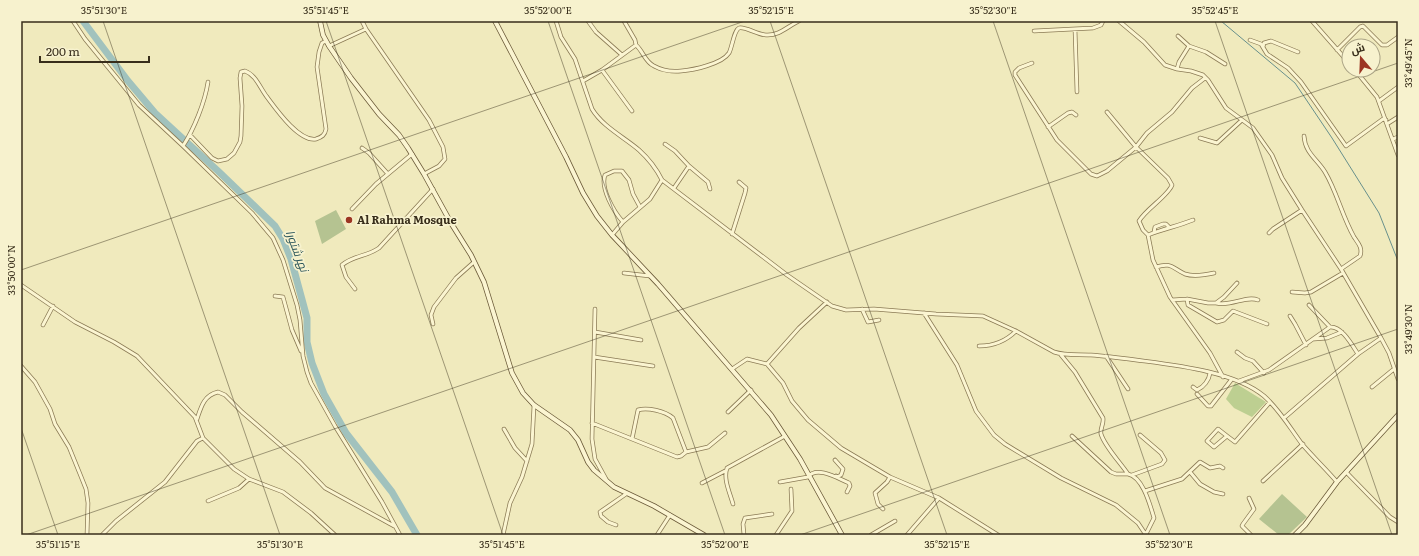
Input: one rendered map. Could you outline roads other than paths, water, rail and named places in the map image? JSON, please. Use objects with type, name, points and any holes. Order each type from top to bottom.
[{"type":"street","points":[[73,21],[85,39],[133,98],[150,116],[184,144],[252,213],[273,238],[283,260],[297,305],[300,320],[303,356],[308,378],[400,535]]},
{"type":"street","points":[[320,21],[329,46],[351,79],[379,114],[399,135],[412,154],[474,262],[488,293],[512,372],[523,393],[534,405],[570,430],[578,440],[588,462],[608,483],[626,494],[670,515],[704,535]]},
{"type":"street","points":[[362,21],[429,120],[443,146],[445,159],[439,166],[424,174]]},
{"type":"street","points":[[495,21],[566,157],[583,193],[597,216],[771,415],[785,436],[842,535]]},
{"type":"street","points":[[556,21],[561,37],[575,59],[595,113],[648,158],[662,180],[787,275],[827,302],[839,309],[874,309],[979,315],[988,317],[1054,352],[1061,354],[1106,356],[1165,364],[1223,376],[1238,381],[1257,391],[1270,402],[1303,444],[1337,482]]},
{"type":"street","points":[[588,21],[596,32],[622,55]]},
{"type":"street","points":[[624,21],[633,36],[636,45],[649,63],[660,69],[680,71],[703,66],[724,59],[731,49],[736,31],[739,28],[759,34],[772,35],[799,21]]},
{"type":"street","points":[[1034,31],[1098,27],[1101,26],[1103,21]]},
{"type":"street","points":[[1119,21],[1144,42],[1165,65],[1177,69],[1192,71],[1205,78],[1226,108],[1253,128],[1272,155],[1282,178],[1342,271],[1381,338],[1389,353],[1398,379]]},
{"type":"street","points":[[1312,21],[1341,54]]},
{"type":"street","points":[[1337,50],[1360,27],[1363,26],[1382,45],[1387,45],[1398,37]]},
{"type":"street","points":[[329,46],[366,29]]},
{"type":"street","points":[[1075,29],[1077,92]]},
{"type":"street","points":[[1178,36],[1189,46],[1206,52],[1225,64]]},
{"type":"street","points":[[190,135],[212,158],[218,161],[227,159],[234,153],[238,147],[241,136],[242,106],[240,78],[241,72],[245,71],[255,78],[277,110],[301,135],[309,139],[322,136],[326,132],[326,129],[317,62],[322,43],[326,40]]},
{"type":"street","points":[[1250,40],[1261,44],[1266,54],[1288,68],[1301,82],[1346,146],[1383,119],[1386,120]]},
{"type":"street","points":[[1263,47],[1264,43],[1271,40],[1298,52]]},
{"type":"street","points":[[583,82],[636,45]]},
{"type":"street","points":[[1177,69],[1179,62],[1189,46]]},
{"type":"street","points":[[1032,63],[1017,69],[1015,75],[1057,140],[1091,174],[1097,176],[1107,171],[1136,146],[1148,133],[1172,112],[1194,86],[1205,78]]},
{"type":"street","points":[[602,70],[632,111]]},
{"type":"street","points":[[1362,78],[1373,90],[1379,101],[1398,155]]},
{"type":"street","points":[[184,144],[190,135],[206,93],[208,82]]},
{"type":"street","points":[[1379,101],[1398,87]]},
{"type":"street","points":[[1048,127],[1068,112],[1072,112],[1076,115]]},
{"type":"street","points":[[1107,112],[1136,146],[1168,178],[1172,185],[1168,192],[1145,213],[1139,221],[1143,230],[1148,235],[1153,260],[1172,300],[1210,353],[1223,376]]},
{"type":"street","points":[[1387,124],[1398,117]]},
{"type":"street","points":[[1200,138],[1218,143],[1242,120]]},
{"type":"street","points":[[1292,292],[1311,292],[1342,271],[1360,256],[1361,249],[1348,226],[1325,172],[1308,151],[1304,136]]},
{"type":"street","points":[[1393,139],[1398,137]]},
{"type":"street","points":[[666,144],[708,182],[710,189]]},
{"type":"street","points":[[362,148],[369,153],[388,174]]},
{"type":"street","points":[[352,209],[358,201],[412,154]]},
{"type":"street","points":[[674,188],[689,166]]},
{"type":"street","points":[[623,222],[609,201],[603,180],[605,175],[614,171],[622,172],[629,180],[633,194],[640,207]]},
{"type":"street","points":[[612,234],[650,198],[662,180]]},
{"type":"street","points":[[732,234],[746,188],[739,182]]},
{"type":"street","points":[[355,289],[346,277],[342,266],[356,256],[369,254],[378,248],[433,189]]},
{"type":"street","points":[[1269,233],[1302,210]]},
{"type":"street","points":[[1148,235],[1168,227],[1183,225],[1193,220]]},
{"type":"street","points":[[433,324],[431,315],[434,307],[456,278],[474,262]]},
{"type":"street","points":[[1156,267],[1165,264],[1171,265],[1183,273],[1190,275],[1214,273]]},
{"type":"street","points":[[624,273],[650,276]]},
{"type":"street","points":[[1216,303],[1237,283]]},
{"type":"street","points":[[21,285],[75,322],[114,342],[137,356],[197,419]]},
{"type":"street","points":[[275,296],[283,297],[292,330],[303,356]]},
{"type":"street","points":[[1172,300],[1187,298],[1224,305],[1253,298],[1258,300]]},
{"type":"street","points":[[1187,298],[1188,305],[1217,322],[1224,320],[1233,311],[1267,324]]},
{"type":"street","points":[[767,364],[800,328],[827,302]]},
{"type":"street","points":[[1309,305],[1330,327],[1334,327],[1342,332],[1358,354]]},
{"type":"street","points":[[43,325],[53,306]]},
{"type":"street","points":[[595,309],[592,423],[593,445],[595,459],[608,483]]},
{"type":"street","points":[[862,309],[868,322],[879,320]]},
{"type":"street","points":[[924,313],[956,365],[976,411],[994,435],[1005,444],[1061,478],[1116,505],[1138,523],[1146,534],[1154,518],[1145,491],[1132,475]]},
{"type":"street","points":[[1290,316],[1306,345]]},
{"type":"street","points":[[1238,381],[1264,373],[1275,367],[1330,327]]},
{"type":"street","points":[[979,346],[990,346],[1006,339],[1016,331]]},
{"type":"street","points":[[595,332],[641,340]]},
{"type":"street","points":[[1314,339],[1327,338],[1342,332]]},
{"type":"street","points":[[1284,418],[1358,354],[1381,338]]},
{"type":"street","points":[[1237,352],[1245,358],[1253,361],[1264,373]]},
{"type":"street","points":[[1061,354],[1075,372],[1103,418],[1104,422],[1101,433],[1128,474]]},
{"type":"street","points":[[1106,356],[1128,389]]},
{"type":"street","points":[[594,357],[653,366]]},
{"type":"street","points":[[732,369],[747,359],[767,364],[782,383],[792,401],[815,426],[842,448],[890,477],[939,498],[998,535]]},
{"type":"street","points":[[21,366],[35,382],[50,409],[55,424],[69,447],[86,489],[88,503],[87,535]]},
{"type":"street","points":[[1372,387],[1394,369]]},
{"type":"street","points":[[1193,387],[1197,390],[1199,389],[1209,379],[1210,373]]},
{"type":"street","points":[[1197,394],[1208,406],[1211,406],[1232,380]]},
{"type":"street","points":[[728,412],[750,390]]},
{"type":"street","points":[[198,441],[199,430],[197,419],[202,404],[209,396],[218,392],[225,395],[242,412],[300,462],[325,488],[396,526]]},
{"type":"street","points":[[1227,436],[1214,447],[1207,441],[1218,429],[1235,442],[1270,402]]},
{"type":"street","points":[[503,535],[510,503],[522,478],[532,444],[534,405]]},
{"type":"street","points":[[632,438],[638,410],[644,409],[662,412],[673,418],[686,452]]},
{"type":"street","points":[[1295,535],[1305,525],[1337,482],[1397,417]]},
{"type":"street","points":[[592,423],[677,457],[686,452],[708,447],[725,433]]},
{"type":"street","points":[[504,428],[516,448],[527,461]]},
{"type":"street","points":[[199,430],[203,438],[234,469],[249,479],[273,487],[286,494],[311,513],[335,535]]},
{"type":"street","points":[[1072,436],[1111,472],[1116,474],[1132,475],[1162,464],[1165,460],[1161,453],[1140,435]]},
{"type":"street","points":[[702,483],[725,471],[730,465],[785,436]]},
{"type":"street","points":[[102,535],[116,521],[165,482],[198,441],[203,438]]},
{"type":"street","points":[[1263,482],[1303,444]]},
{"type":"street","points":[[780,482],[808,477],[811,473],[816,471],[838,477],[841,475],[843,469],[835,460]]},
{"type":"street","points":[[1145,491],[1182,479],[1200,462],[1210,468],[1220,466],[1223,468]]},
{"type":"street","points":[[725,471],[728,489],[733,504]]},
{"type":"street","points":[[1190,472],[1200,484],[1214,492],[1223,494]]},
{"type":"street","points":[[1346,472],[1390,517],[1398,522]]},
{"type":"street","points":[[831,475],[849,483],[850,486],[847,492]]},
{"type":"street","points":[[883,509],[878,504],[875,493],[887,482],[890,477]]},
{"type":"street","points":[[208,501],[239,488],[249,479]]},
{"type":"street","points":[[776,535],[792,510],[792,489]]},
{"type":"street","points":[[616,525],[608,522],[600,516],[600,512],[626,494]]},
{"type":"street","points":[[907,535],[939,498]]},
{"type":"street","points":[[1249,498],[1254,509],[1242,525],[1243,528],[1251,535]]},
{"type":"street","points":[[744,535],[743,524],[745,518],[772,514]]},
{"type":"street","points":[[657,535],[670,515]]},
{"type":"street","points":[[871,535],[895,520]]},
{"type":"waterway","name":"نهر شتورا","points":[[83,21],[128,81],[155,113],[275,226],[283,239],[291,259],[307,318],[307,342],[312,363],[324,394],[346,433],[392,492],[417,535]]},
{"type":"waterway","points":[[1221,21],[1295,83],[1332,138],[1379,213],[1398,261]]},
{"type":"place","name":"Al Rahma Mosque","points":[[349,220]]}]
